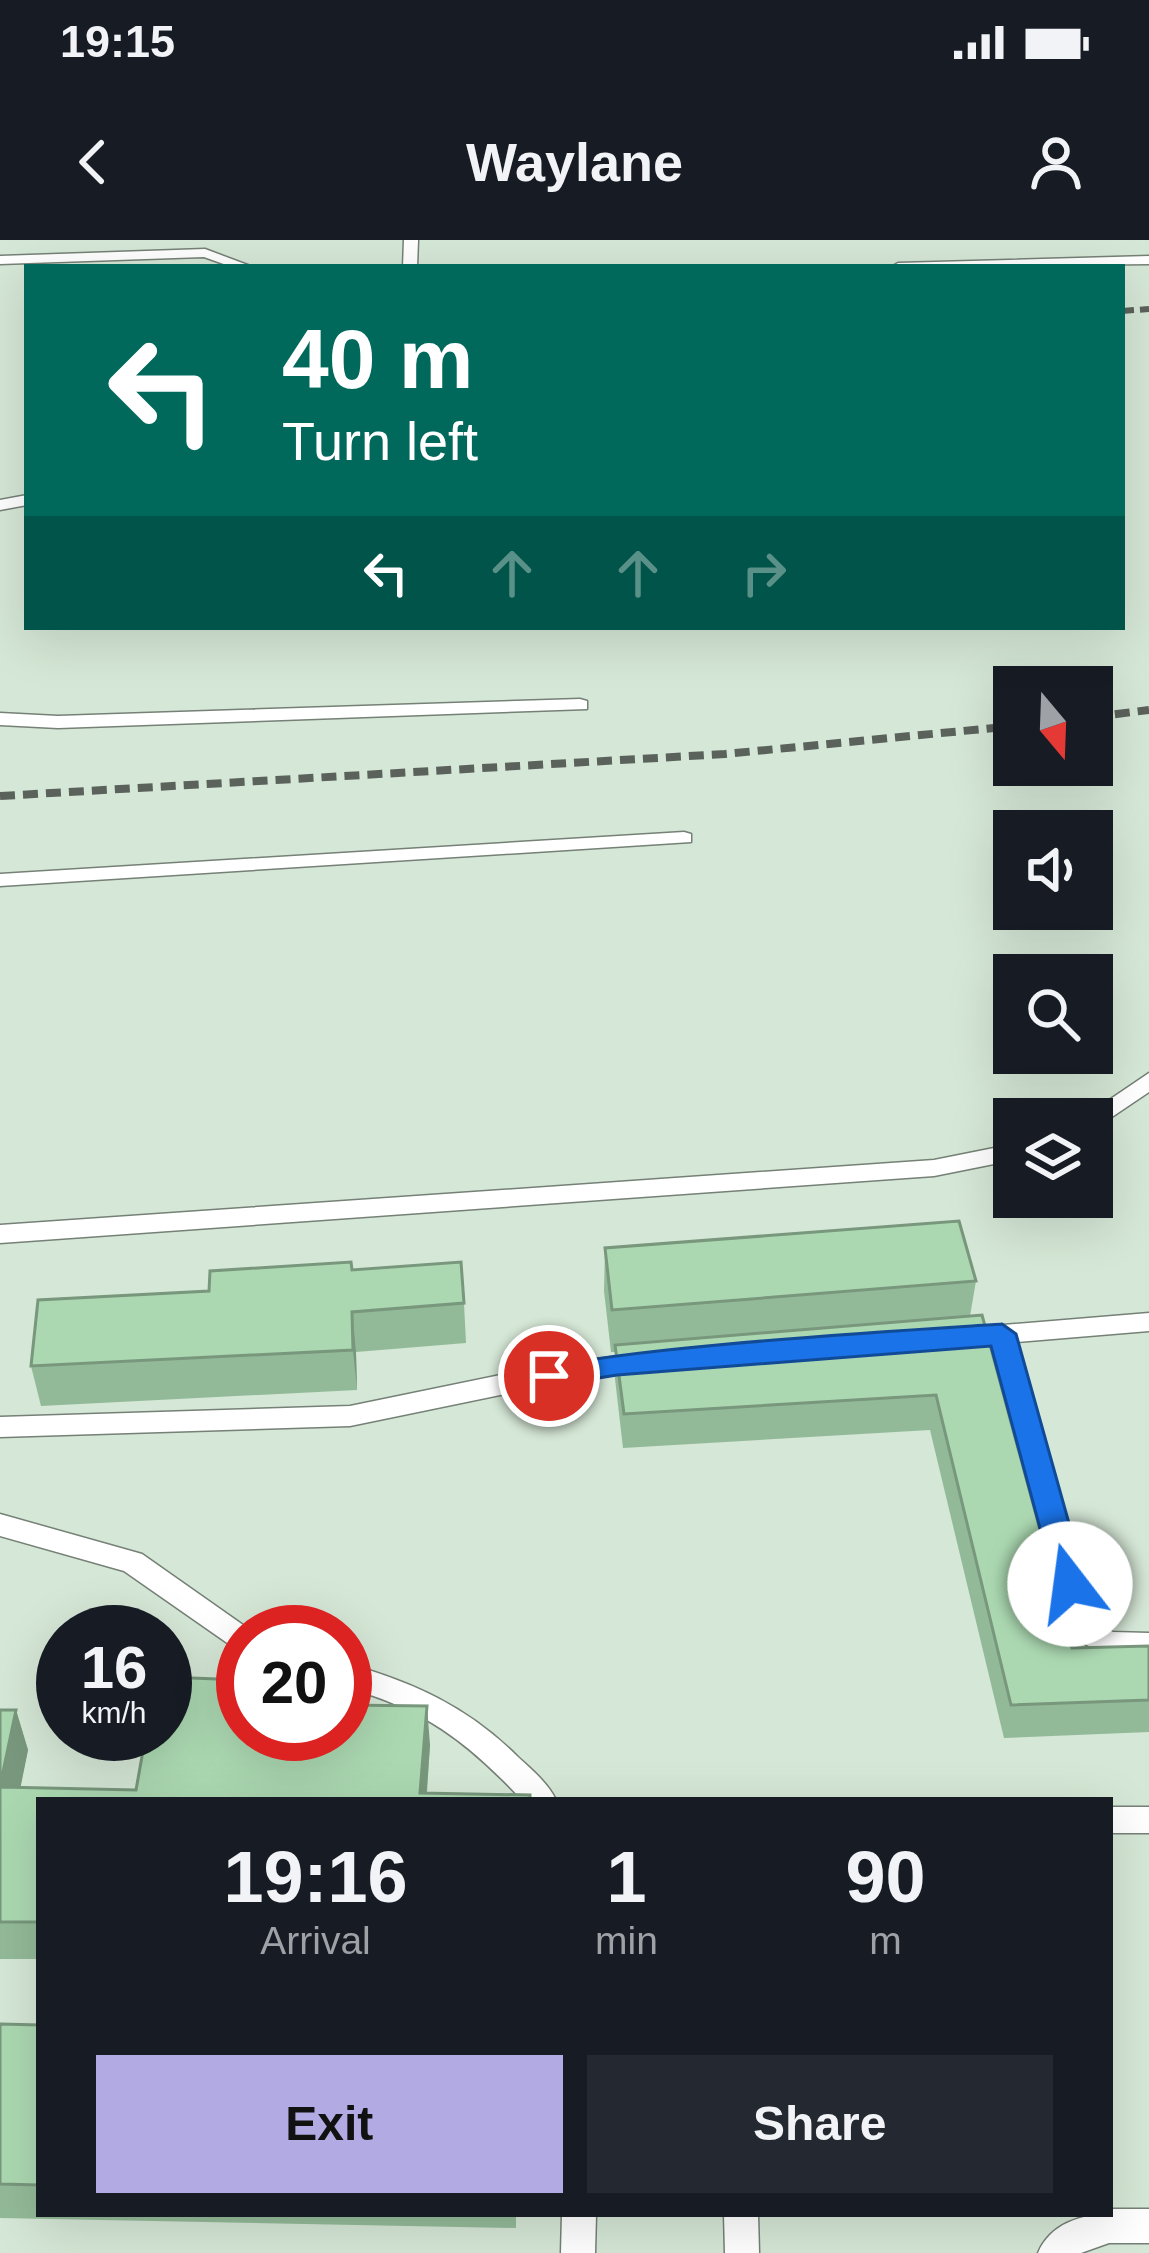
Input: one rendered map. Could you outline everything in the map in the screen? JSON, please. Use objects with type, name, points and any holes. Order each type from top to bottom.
[{"type":"lane","points":[[0,260],[205,253],[236,264]]},
{"type":"lane","points":[[1006,264],[1149,260]]},
{"type":"lane","points":[[0,718],[58,722],[580,705]]},
{"type":"lane","points":[[0,880],[684,838]]},
{"type":"lane","points":[[1113,1106],[1149,1081]]},
{"type":"lane","points":[[0,1234],[934,1168],[993,1156]]},
{"type":"lane","points":[[934,1340],[1149,1322]]},
{"type":"lane","points":[[1002,1334],[1082,1626],[1117,1647],[1149,1645]]},
{"type":"lane","points":[[0,1427],[350,1416],[549,1376],[663,1361]]},
{"type":"lane","points":[[0,1525],[132,1562],[216,1620]]},
{"type":"lane","points":[[372,1681],[398,1687],[443,1708],[479,1735],[539,1797]]},
{"type":"lane","points":[[1113,1820],[1149,1820]]},
{"type":"lane","points":[[578,2253],[579,2217]]},
{"type":"lane","points":[[742,2217],[742,2253]]},
{"type":"lane","points":[[1054,2253],[1073,2235],[1102,2224],[1149,2226]]},
{"type":"shaded area","points":[[0,240],[1149,240],[1149,2253],[0,2253]]},
{"type":"building","points":[[959,1221],[976,1281],[612,1310],[605,1248]]},
{"type":"building","points":[[351,1262],[352,1270],[461,1262],[464,1303],[352,1312],[353,1350],[31,1366],[38,1300],[209,1291],[210,1271]]},
{"type":"building","points":[[982,1315],[1072,1648],[1149,1646],[1149,1700],[1011,1705],[936,1395],[624,1414],[615,1345]]},
{"type":"building","points":[[192,1678],[216,1679],[216,1761],[372,1761],[372,1705],[427,1706],[420,1793],[530,1797],[36,1797],[36,1922],[0,1922],[0,1787],[136,1790],[141,1761],[192,1761]]},
{"type":"building","points":[[0,1710],[16,1710],[0,1786]]},
{"type":"building","points":[[0,2024],[36,2025],[36,2185],[0,2184]]},
{"type":"railway","points":[[1125,311],[1149,309]]},
{"type":"railway","points":[[1113,714],[1149,710]]},
{"type":"railway","points":[[0,796],[725,754],[993,728]]},
{"type":"route","points":[[549,1376],[617,1365],[1002,1334],[1070,1584]]}]
